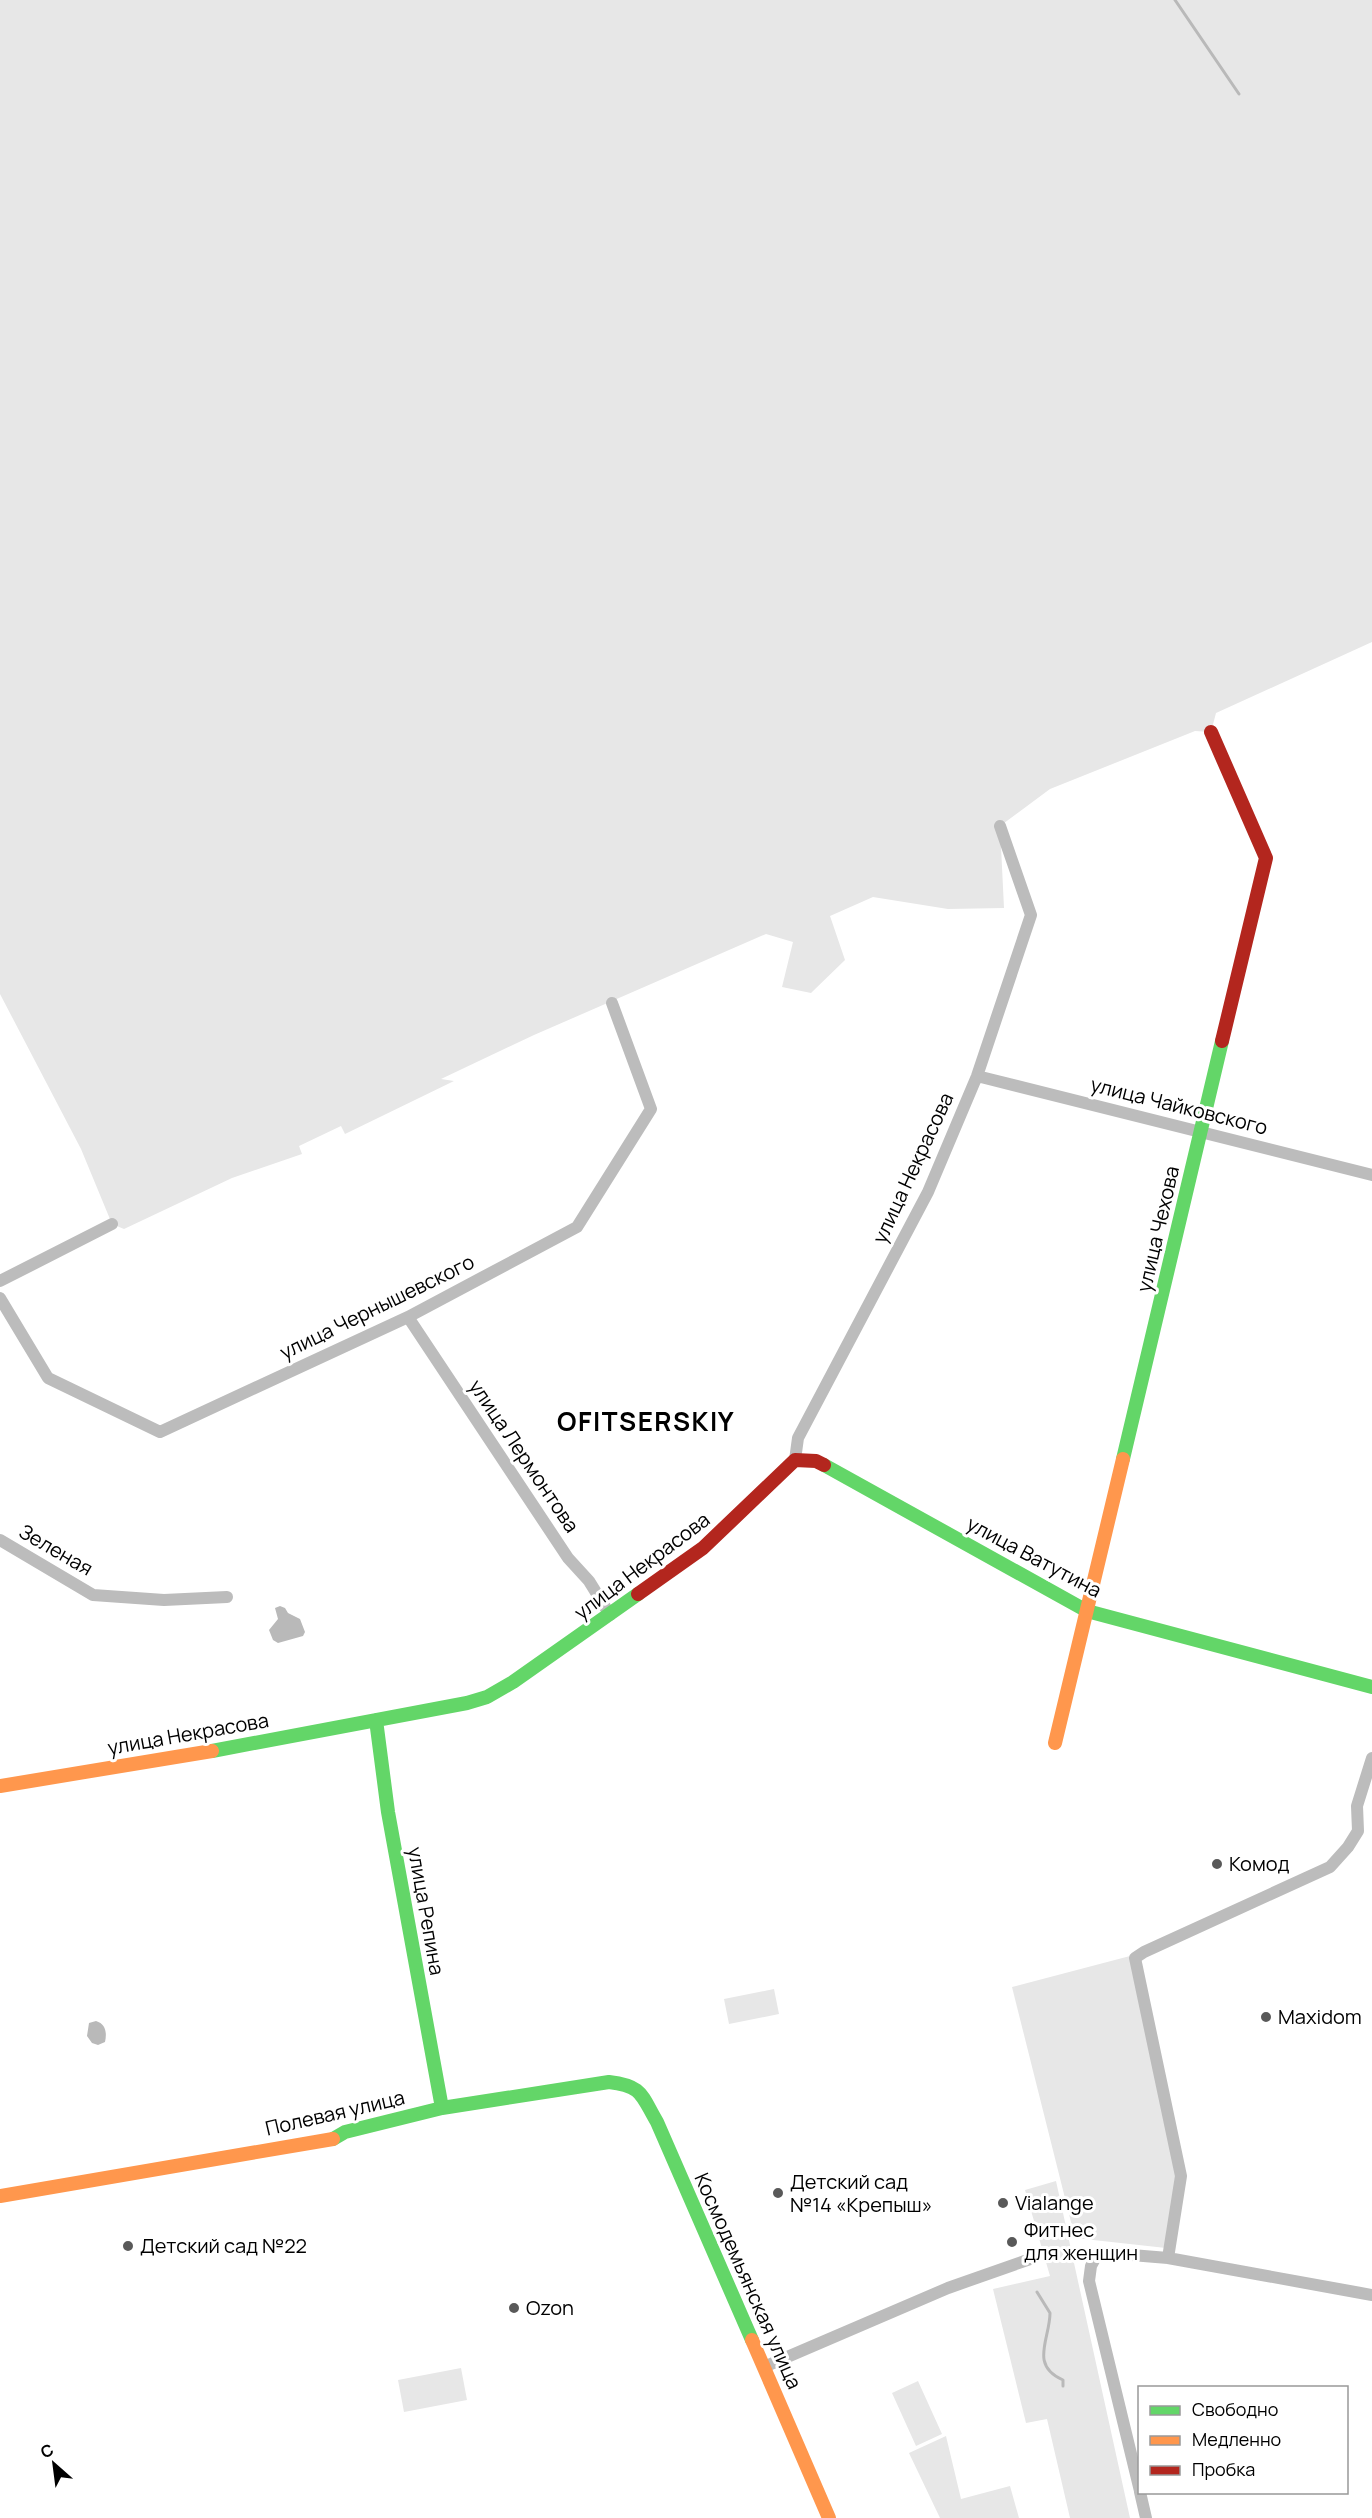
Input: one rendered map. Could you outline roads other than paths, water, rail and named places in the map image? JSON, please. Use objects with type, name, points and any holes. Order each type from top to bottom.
[{"type":"street","name":"улица Чехова","points":[[1054,1743],[1088,1611],[1266,858],[1211,732]]},
{"type":"street","name":"улица Некрасова","points":[[0,1786],[212,1751],[467,1703],[487,1697],[513,1682],[610,1615],[702,1548],[795,1460],[798,1438],[928,1192],[977,1076],[1031,915],[1000,826]]},
{"type":"street","name":"улица Чернышевского","points":[[0,1298],[48,1378],[160,1432],[408,1317],[577,1227],[651,1109],[612,1003]]},
{"type":"street","name":"улица Чайковского","points":[[977,1076],[1372,1175]]},
{"type":"street","points":[[0,1281],[112,1224]]},
{"type":"street","name":"улица Лермонтова","points":[[408,1317],[568,1557],[589,1581],[610,1615]]},
{"type":"street","name":"улица Ватутина","points":[[795,1460],[816,1461],[1088,1611],[1372,1687]]},
{"type":"street","name":"Зеленая","points":[[0,1540],[93,1595],[164,1600],[227,1597]]},
{"type":"street","name":"улица Репина","points":[[376,1720],[388,1812],[442,2108]]},
{"type":"street","points":[[1168,2258],[1182,2176],[1135,1958],[1330,1867],[1348,1847],[1358,1831],[1357,1806],[1372,1758]]},
{"type":"street","name":"Полевая улица","points":[[0,2196],[336,2138],[345,2132],[442,2108],[609,2082]]},
{"type":"street","name":"Космодемьянская улица","points":[[609,2082],[626,2084],[638,2089],[645,2099],[829,2518]]},
{"type":"street","points":[[1138,2484],[1089,2281],[1091,2266],[1097,2255],[1107,2253],[1168,2258],[1372,2295]]},
{"type":"street","points":[[764,2367],[948,2288],[1033,2259]]},
{"type":"street","points":[[1140,2494],[1146,2518]]},
{"type":"waterway","points":[[1175,0],[1239,94]]},
{"type":"waterway","points":[[1037,2292],[1050,2313],[1044,2359],[1053,2374],[1063,2380],[1063,2386]]},
{"type":"place","name":"Комод","points":[[1217,1864]]},
{"type":"place","name":"Maxidom","points":[[1266,2017]]},
{"type":"place","name":"Детский сад №14 «Крепыш»","points":[[778,2193]]},
{"type":"place","name":"Vialange","points":[[1003,2203]]},
{"type":"place","name":"Фитнес для женщин","points":[[1012,2242]]},
{"type":"place","name":"Детский сад №22","points":[[128,2246]]},
{"type":"place","name":"Ozon","points":[[514,2308]]},
{"type":"district","name":"OFITSERSKIY","points":[[646,1422]]}]
